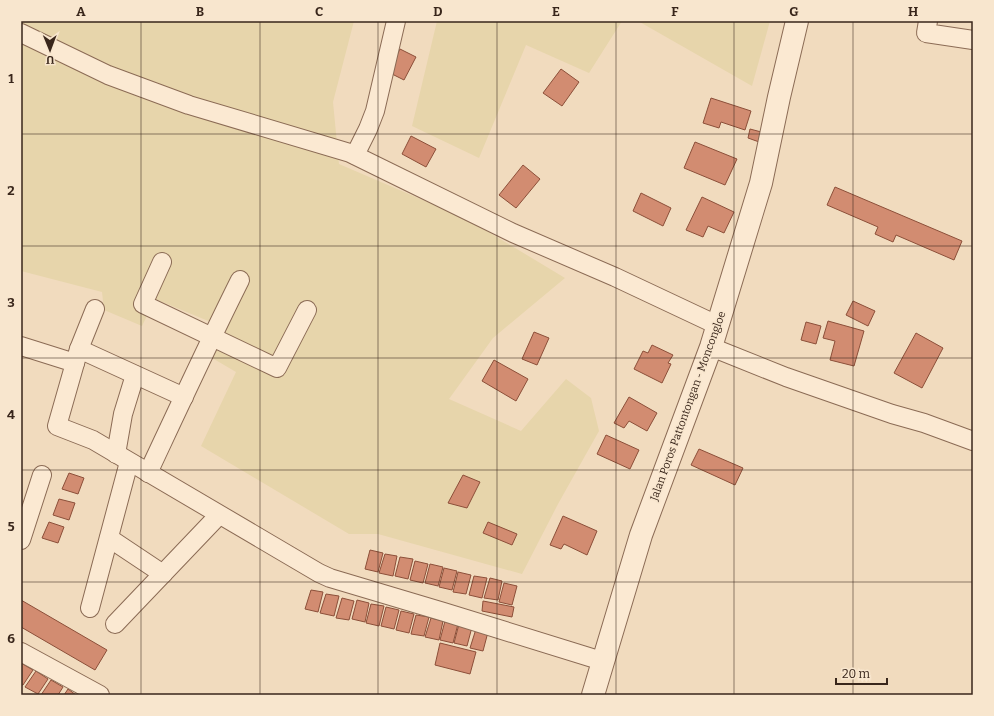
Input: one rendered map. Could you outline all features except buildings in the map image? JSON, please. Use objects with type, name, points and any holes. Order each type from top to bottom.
[{"type":"street","points":[[355,155],[375,111],[396,21]]},
{"type":"street","name":"Jalan Poros Pattontongan - Moncongloe","points":[[593,695],[641,535],[711,347],[761,183],[797,21]]},
{"type":"street","points":[[928,21],[926,33],[973,40]]},
{"type":"street","points":[[21,33],[108,75],[189,105],[337,148],[355,155],[513,233],[615,277],[718,325]]},
{"type":"street","points":[[162,262],[143,304],[277,368],[308,310]]},
{"type":"street","points":[[148,473],[240,280]]},
{"type":"street","points":[[95,309],[77,356],[58,426],[93,440],[319,574],[602,661]]},
{"type":"street","points":[[21,346],[77,356],[135,375],[184,397]]},
{"type":"street","points":[[711,347],[793,379],[973,441]]},
{"type":"street","points":[[90,608],[109,538],[122,458],[123,414],[135,375]]},
{"type":"street","points":[[21,540],[42,475]]},
{"type":"street","points":[[115,624],[219,515]]},
{"type":"street","points":[[109,538],[163,574]]},
{"type":"street","points":[[21,652],[100,695]]},
{"type":"shaded area","points":[[21,21],[354,21],[333,102],[339,164],[467,219],[565,278],[493,338],[449,399],[521,431],[566,379],[591,398],[599,431],[558,504],[522,574],[378,534],[349,534],[201,446],[236,372],[207,355],[218,325],[155,299],[142,326],[104,310],[102,292],[21,271]]},
{"type":"shaded area","points":[[437,21],[622,21],[589,73],[526,45],[479,158],[412,126]]},
{"type":"shaded area","points":[[638,21],[770,21],[752,86]]}]
